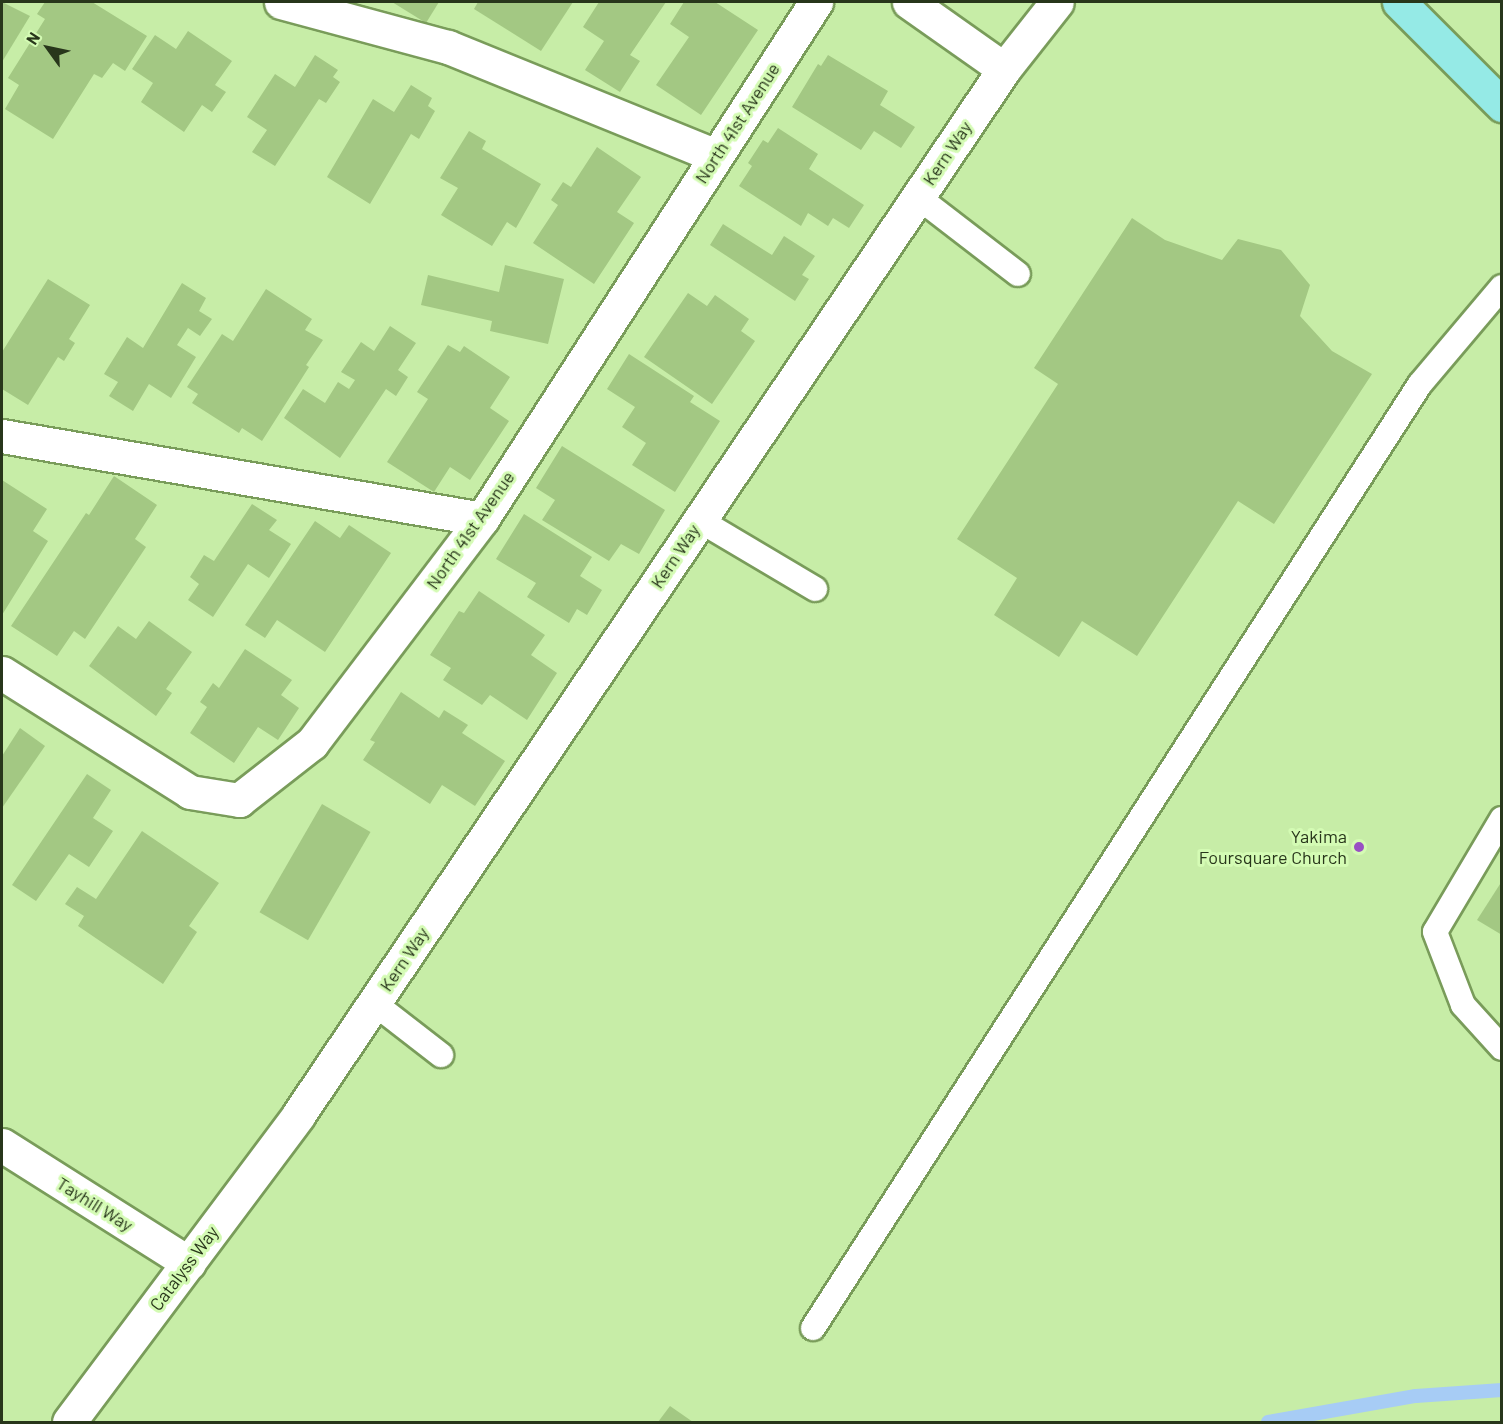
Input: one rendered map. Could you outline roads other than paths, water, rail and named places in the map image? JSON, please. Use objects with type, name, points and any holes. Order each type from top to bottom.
[{"type":"main road","points":[[1399,2],[1502,105]]},
{"type":"street","points":[[281,2],[447,46],[716,156]]},
{"type":"street","name":"North 41st Avenue","points":[[2,673],[189,792],[239,800],[312,743],[482,519],[816,2]]},
{"type":"street","points":[[909,2],[1004,69]]},
{"type":"street","name":"Kern Way","points":[[299,1114],[1004,69],[1057,2]]},
{"type":"street","points":[[2,436],[482,519]]},
{"type":"street","name":"Catalyss Way","points":[[69,1422],[299,1114]]},
{"type":"street","name":"Tayhill Way","points":[[2,1145],[189,1263]]},
{"type":"lane","points":[[918,197],[1018,274]]},
{"type":"lane","points":[[813,1328],[1420,384],[1502,287]]},
{"type":"lane","points":[[699,520],[815,589]]},
{"type":"lane","points":[[1502,819],[1435,932],[1463,1005],[1502,1048]]},
{"type":"lane","points":[[374,1003],[441,1055]]},
{"type":"waterway","points":[[1268,1422],[1416,1396],[1502,1390]]},
{"type":"place","name":"Yakima Foursquare Church","points":[[1359,847]]}]
